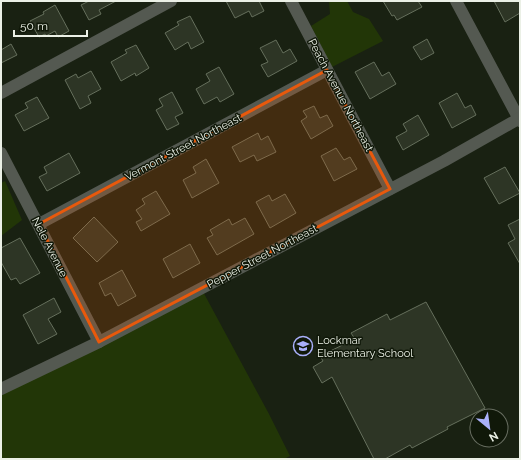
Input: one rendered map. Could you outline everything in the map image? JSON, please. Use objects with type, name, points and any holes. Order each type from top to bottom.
[{"type":"street","points":[[1,93],[171,1]]},
{"type":"street","name":"Peach Avenue Northeast","points":[[291,1],[390,189]]},
{"type":"street","points":[[456,1],[520,119]]},
{"type":"street","name":"Vermont Street Northeast","points":[[39,224],[327,70]]},
{"type":"street","name":"Pepper Street Northeast","points":[[1,389],[99,342],[520,119]]},
{"type":"street","name":"Nele Avenue","points":[[1,153],[99,342]]},
{"type":"highlighted area","points":[[327,70],[390,189],[99,342],[39,224]]},
{"type":"green space","points":[[329,1],[347,1],[353,12],[369,19],[383,41],[332,67],[311,26],[330,14]]},
{"type":"green space","points":[[5,181],[22,220],[1,236],[1,183]]},
{"type":"green space","points":[[201,288],[290,456],[284,459],[1,459],[1,388]]},
{"type":"building","points":[[89,1],[116,1],[99,10],[101,14],[89,20],[81,5]]},
{"type":"building","points":[[226,1],[259,1],[264,11],[252,17],[249,11],[235,18]]},
{"type":"building","points":[[383,1],[418,1],[422,7],[397,20],[394,15],[392,16]]},
{"type":"building","points":[[494,1],[520,1],[520,13],[505,22]]},
{"type":"building","points":[[55,5],[69,31],[58,37],[55,31],[46,36],[45,34],[39,37],[30,21],[44,14],[43,12]]},
{"type":"building","points":[[190,16],[204,42],[191,49],[188,42],[175,50],[165,33],[179,25],[177,22]]},
{"type":"building","points":[[427,39],[434,53],[421,60],[413,47]]},
{"type":"building","points":[[276,40],[283,53],[290,49],[297,61],[268,77],[261,65],[268,62],[260,48]]},
{"type":"building","points":[[11,44],[17,55],[1,63],[1,50]]},
{"type":"building","points":[[136,45],[149,68],[136,76],[135,73],[121,81],[111,62],[127,53],[125,50]]},
{"type":"building","points":[[374,62],[382,76],[389,72],[396,84],[370,99],[355,72]]},
{"type":"building","points":[[219,67],[234,94],[220,102],[217,97],[204,104],[196,89],[210,81],[206,74]]},
{"type":"building","points":[[91,71],[101,89],[88,96],[91,103],[80,109],[65,80],[76,74],[78,78]]},
{"type":"building","points":[[172,92],[183,113],[175,117],[179,124],[167,130],[156,110],[163,106],[159,99]]},
{"type":"building","points":[[457,93],[465,108],[471,105],[476,115],[452,128],[439,103]]},
{"type":"building","points":[[37,97],[49,118],[24,131],[15,115],[28,108],[25,103]]},
{"type":"building","points":[[314,106],[320,118],[327,115],[333,126],[311,139],[301,121],[307,117],[303,111]]},
{"type":"building","points":[[418,115],[429,135],[403,150],[396,137],[407,131],[403,124]]},
{"type":"building","points":[[258,133],[261,140],[268,136],[276,152],[257,161],[254,155],[240,162],[232,147]]},
{"type":"building","points":[[336,148],[344,160],[350,157],[357,169],[334,181],[321,156]]},
{"type":"building","points":[[69,153],[80,173],[47,191],[39,177],[47,173],[44,167]]},
{"type":"building","points":[[206,159],[219,183],[192,198],[183,180],[196,173],[193,167]]},
{"type":"building","points":[[505,167],[520,193],[499,204],[484,178]]},
{"type":"building","points":[[156,191],[170,214],[141,231],[136,222],[142,219],[136,210],[145,204],[142,199]]},
{"type":"building","points":[[285,194],[296,213],[270,228],[256,202],[269,195],[272,201]]},
{"type":"building","points":[[94,217],[118,242],[97,262],[73,238]]},
{"type":"building","points":[[245,218],[254,234],[217,255],[207,238],[213,235],[210,230],[229,219],[232,225]]},
{"type":"building","points":[[520,219],[520,264],[508,243],[515,239],[508,225]]},
{"type":"building","points":[[20,238],[40,273],[20,284],[16,278],[11,280],[1,262],[1,248]]},
{"type":"building","points":[[190,244],[200,263],[173,278],[163,259]]},
{"type":"building","points":[[122,270],[136,296],[118,306],[111,293],[105,296],[99,283]]},
{"type":"building","points":[[54,298],[61,312],[48,319],[57,334],[38,344],[23,315]]},
{"type":"building","points":[[426,302],[485,408],[469,408],[469,416],[447,427],[448,429],[412,448],[410,445],[385,459],[374,459],[332,377],[322,383],[313,367],[323,361],[320,356],[355,339],[351,333],[387,314],[390,320]]},
{"type":"place","name":"Lockmar Elementary School","points":[[303,346]]}]
